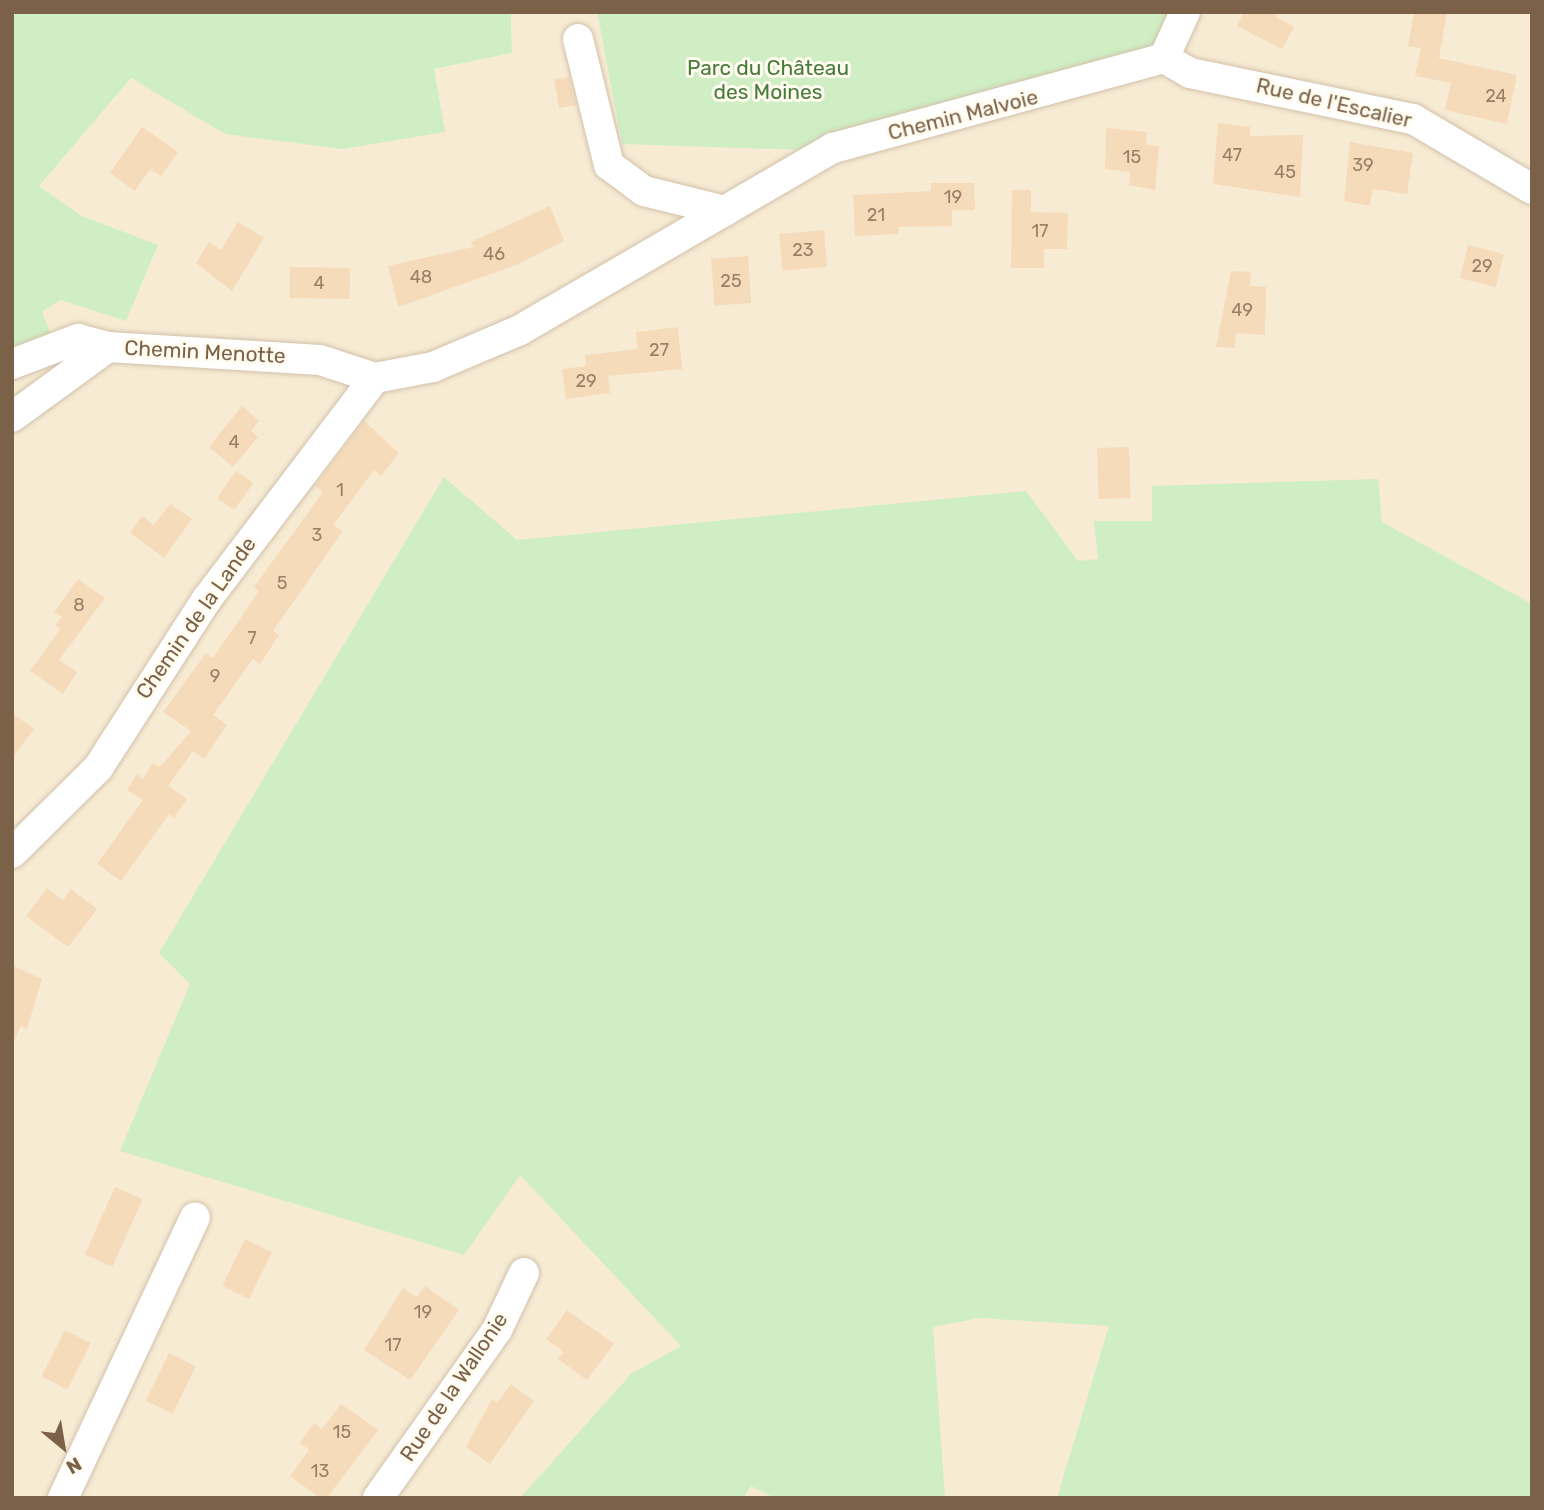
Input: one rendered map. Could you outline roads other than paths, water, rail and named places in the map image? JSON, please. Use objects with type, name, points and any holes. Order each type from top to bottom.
[{"type":"street","points":[[1164,58],[1185,12]]},
{"type":"street","points":[[578,39],[609,165],[643,191],[724,211]]},
{"type":"street","name":"Rue de l'Escalier","points":[[1164,58],[1190,73],[1413,119],[1532,189]]},
{"type":"street","name":"Chemin Malvoie","points":[[375,378],[433,368],[520,330],[834,148],[1164,58]]},
{"type":"street","points":[[12,364],[78,339],[108,347]]},
{"type":"street","name":"Chemin Menotte","points":[[12,417],[108,347],[320,360],[375,378]]},
{"type":"street","name":"Chemin de la Lande","points":[[12,853],[99,768],[207,599],[375,378]]},
{"type":"street","points":[[64,1498],[195,1218]]},
{"type":"street","name":"Rue de la Wallonie","points":[[379,1498],[497,1330],[524,1273]]},
{"type":"park label","name":"Parc du Château des Moines","points":[[768,80]]}]
